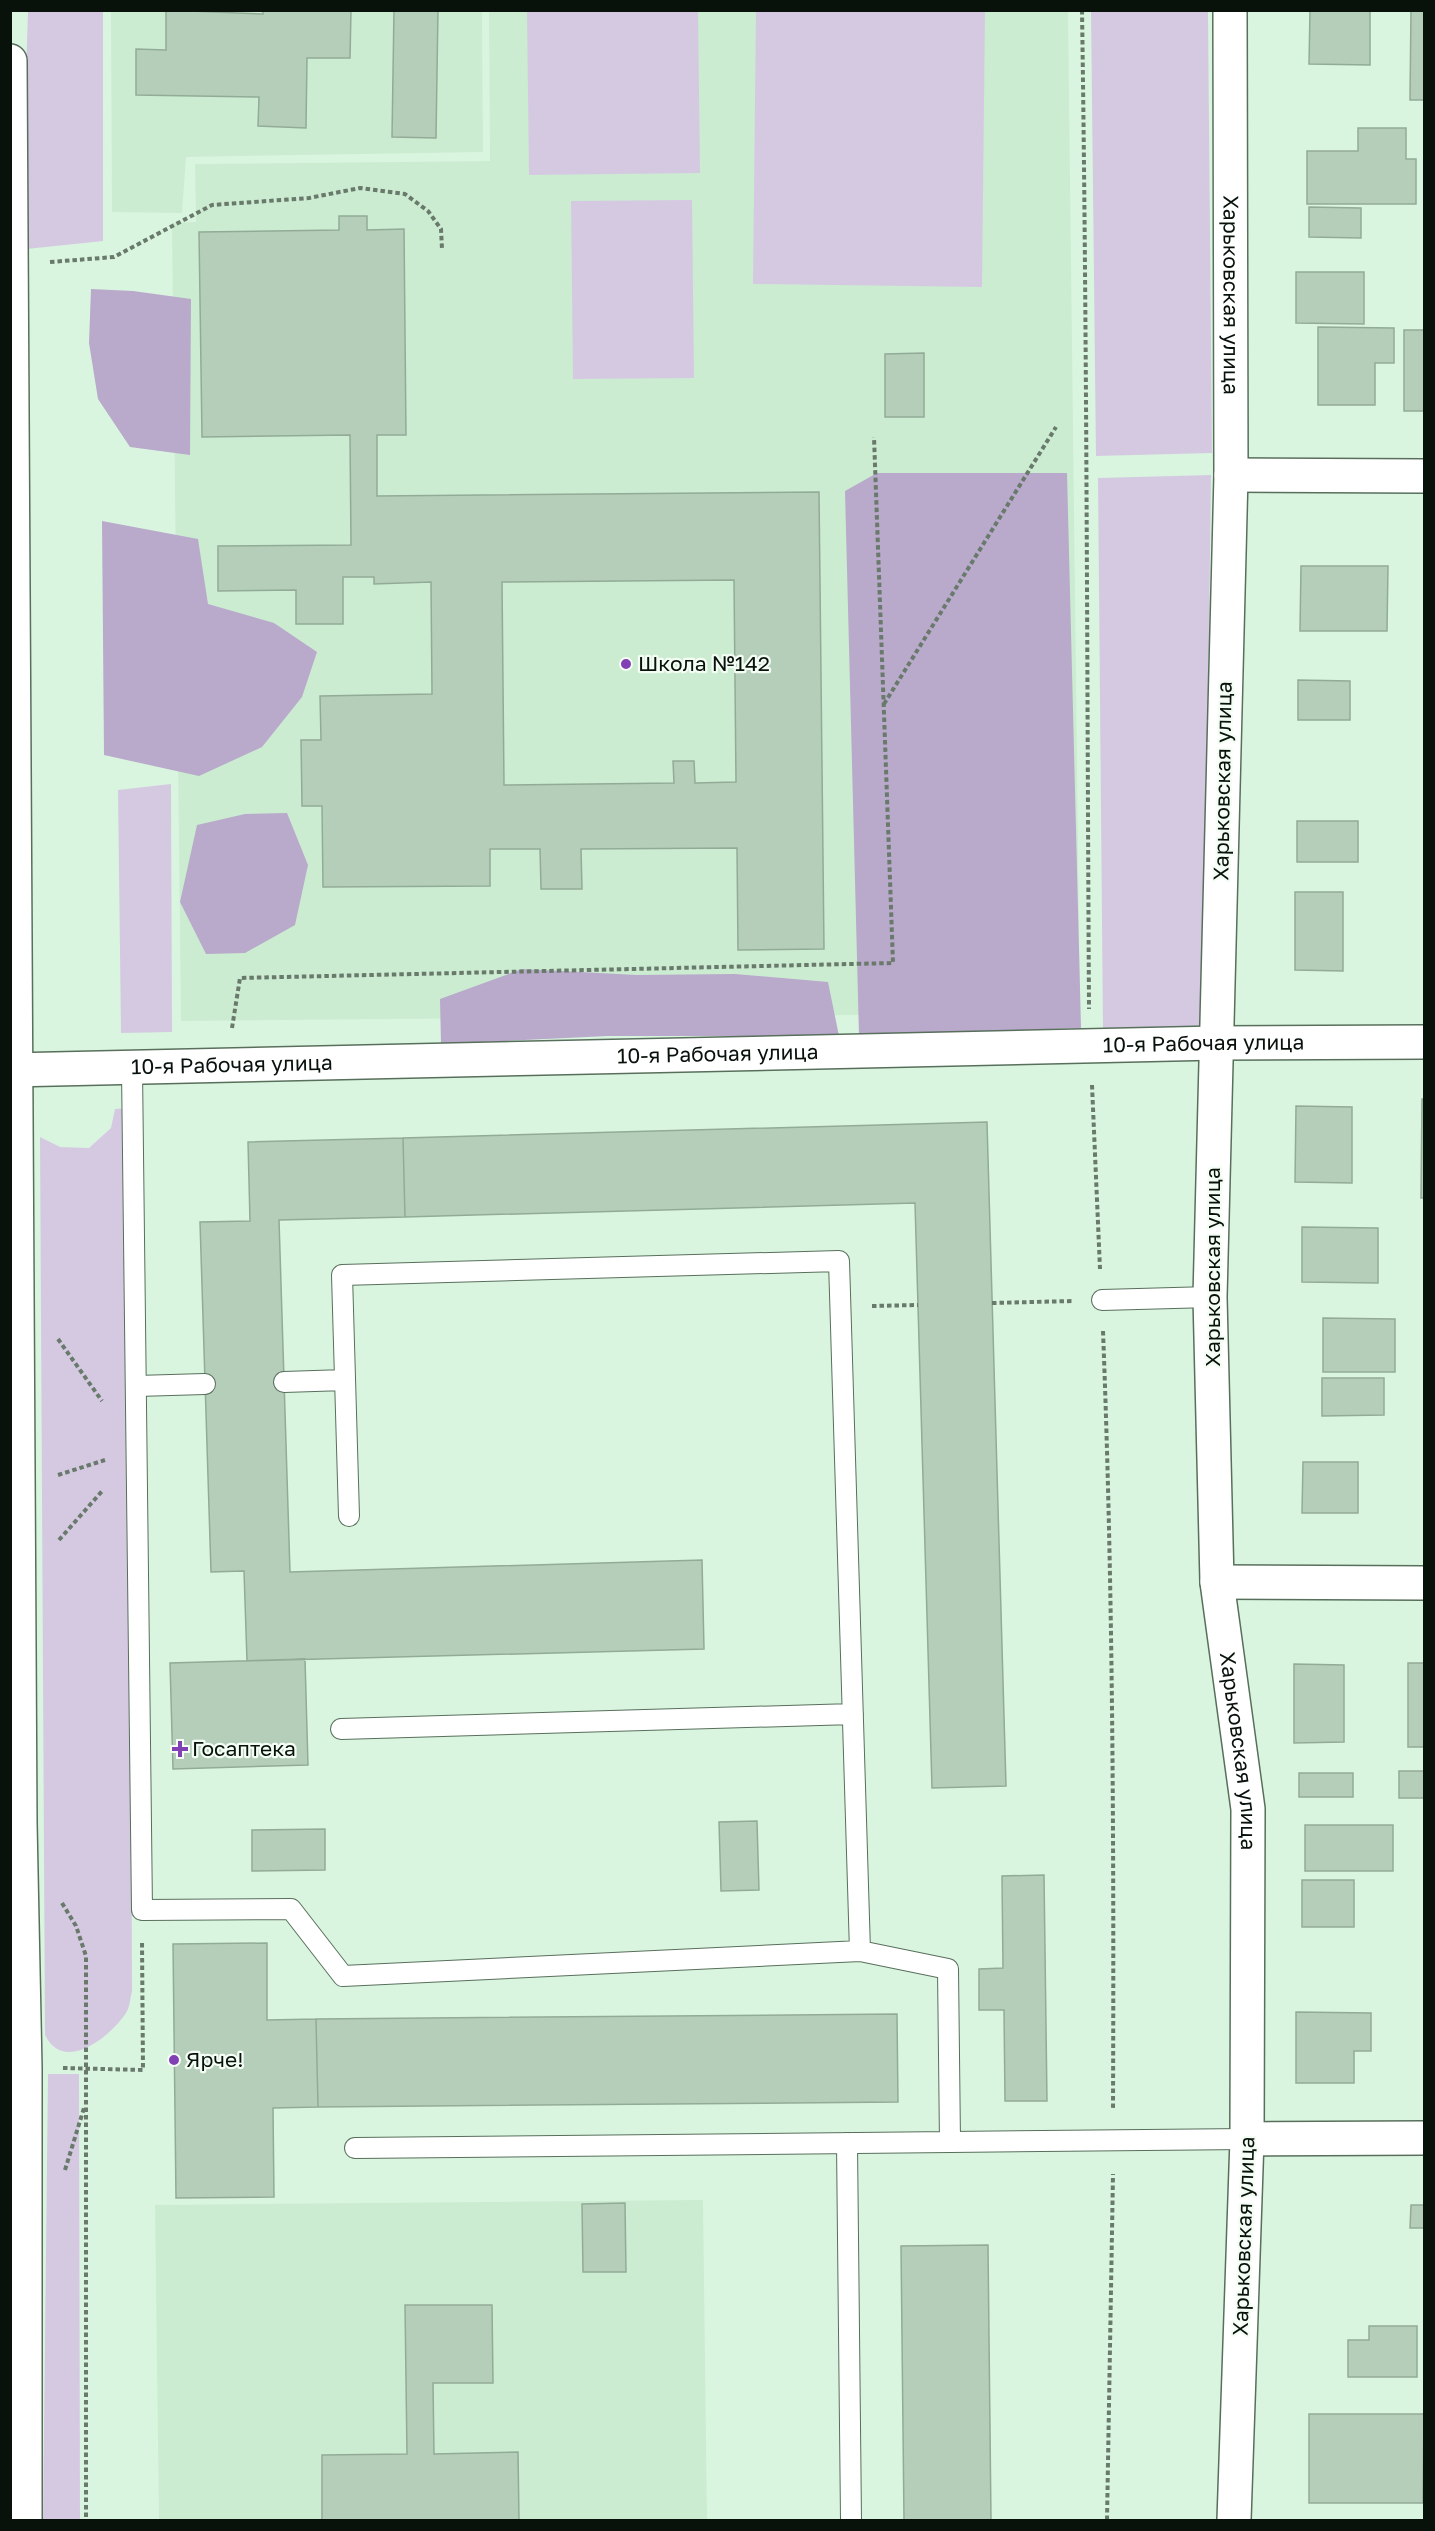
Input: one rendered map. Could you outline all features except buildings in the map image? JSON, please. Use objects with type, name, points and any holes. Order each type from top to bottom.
[{"type":"street","name":"Харьковская улица","points":[[1230,10],[1231,475],[1210,1297],[1217,1582],[1248,1809],[1247,2139],[1234,2520]]},
{"type":"street","points":[[10,62],[14,1070],[19,1283],[20,1823],[25,2068],[25,2520]]},
{"type":"street","points":[[1231,475],[1425,476]]},
{"type":"street","name":"10-я Рабочая улица","points":[[14,1070],[1217,1043],[1425,1042]]},
{"type":"street","points":[[1217,1582],[1425,1583]]},
{"type":"street","points":[[1247,2139],[1425,2138]]},
{"type":"lane","points":[[132,1069],[142,1910],[291,1909],[343,1976],[860,1951],[948,1970],[950,2142]]},
{"type":"lane","points":[[349,1516],[342,1275],[839,1262],[860,1951]]},
{"type":"lane","points":[[1102,1300],[1210,1297]]},
{"type":"lane","points":[[284,1382],[345,1380]]},
{"type":"lane","points":[[137,1386],[205,1384]]},
{"type":"lane","points":[[341,1729],[853,1714]]},
{"type":"lane","points":[[355,2148],[1247,2139]]},
{"type":"lane","points":[[847,2143],[851,2520]]},
{"type":"path","points":[[12,266],[114,257],[212,205],[309,198],[360,188],[405,194],[428,210],[441,229],[442,249]]},
{"type":"path","points":[[883,705],[1056,427]]},
{"type":"path","points":[[226,1067],[240,978],[893,963],[874,437]]},
{"type":"path","points":[[19,1283],[138,1451]]},
{"type":"path","points":[[992,1303],[1102,1300]]},
{"type":"path","points":[[841,1307],[918,1305]]},
{"type":"path","points":[[20,1486],[138,1451]]},
{"type":"path","points":[[21,1583],[138,1451]]},
{"type":"path","points":[[25,2068],[143,2070],[142,1910]]},
{"type":"path","points":[[85,2068],[86,2520]]},
{"type":"shaded area","points":[[28,11],[103,11],[103,241],[17,250],[23,170]]},
{"type":"shaded area","points":[[111,11],[482,11],[483,152],[186,157],[182,213],[112,212]]},
{"type":"shaded area","name":"Школа №142","points":[[489,11],[1068,11],[1080,1013],[181,1021],[172,223],[196,222],[195,164],[490,161]]},
{"type":"shaded area","points":[[527,11],[698,11],[700,173],[529,175]]},
{"type":"shaded area","points":[[756,11],[985,11],[982,287],[753,284]]},
{"type":"shaded area","points":[[1091,11],[1208,11],[1212,453],[1096,456]]},
{"type":"shaded area","points":[[692,200],[694,378],[573,379],[571,201]]},
{"type":"shaded area","points":[[91,289],[133,291],[191,299],[190,455],[130,447],[98,399],[89,343]]},
{"type":"shaded area","points":[[877,473],[1067,473],[1081,1028],[859,1036],[845,491]]},
{"type":"shaded area","points":[[1211,475],[1204,1030],[1103,1033],[1098,478]]},
{"type":"shaded area","points":[[102,521],[198,539],[208,604],[274,623],[317,652],[302,697],[262,747],[199,776],[104,755]]},
{"type":"shaded area","points":[[171,784],[172,1032],[121,1033],[118,790]]},
{"type":"shaded area","points":[[287,813],[308,865],[295,925],[245,953],[206,954],[180,902],[197,825],[245,814]]},
{"type":"shaded area","points":[[522,969],[637,975],[735,974],[828,982],[839,1036],[608,1036],[441,1044],[440,999]]},
{"type":"shaded area","points":[[129,1108],[132,1991],[127,2011],[119,2022],[98,2041],[75,2052],[63,2051],[53,2046],[45,2035],[40,1137],[60,1147],[89,1148],[111,1128],[115,1109]]},
{"type":"shaded area","points":[[48,2074],[79,2074],[80,2520],[43,2520]]},
{"type":"shaded area","points":[[703,2200],[707,2520],[159,2520],[155,2205]]},
{"type":"place","name":"Школа №142","points":[[626,664]]},
{"type":"place","name":"Госаптека","points":[[180,1749]]},
{"type":"place","name":"Ярче!","points":[[174,2060]]}]
